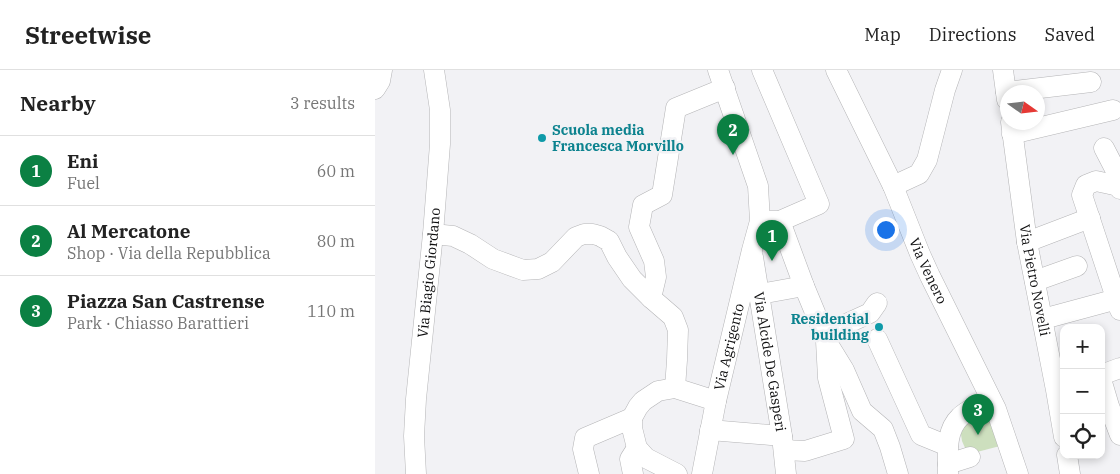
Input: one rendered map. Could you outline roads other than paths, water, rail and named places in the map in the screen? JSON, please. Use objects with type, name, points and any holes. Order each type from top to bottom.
[{"type":"street","points":[[375,89],[380,81],[382,70]]},
{"type":"street","name":"Via Biagio Giordano","points":[[416,474],[414,436],[440,144],[440,110],[434,70]]},
{"type":"street","points":[[760,221],[780,221],[819,204],[762,70]]},
{"type":"street","name":"Via Venero","points":[[836,70],[893,186],[923,261],[996,409],[1018,474]]},
{"type":"street","points":[[893,186],[919,174],[927,160],[952,70]]},
{"type":"street","points":[[1003,70],[1005,85]]},
{"type":"street","points":[[651,298],[656,278],[653,261],[639,227],[643,205],[663,196],[677,108],[722,79]]},
{"type":"street","name":"Via Agrigento","points":[[702,474],[716,401],[760,221],[758,186],[722,79]]},
{"type":"street","points":[[1045,90],[1091,82]]},
{"type":"street","points":[[1045,122],[1113,110]]},
{"type":"street","name":"Via Pietro Novelli","points":[[1011,130],[1027,242],[1060,415]]},
{"type":"street","points":[[1043,319],[1119,305],[1083,195],[1086,185],[1096,181],[1119,188],[1119,177],[1104,148]]},
{"type":"street","points":[[1027,242],[1090,218]]},
{"type":"street","points":[[780,221],[825,337],[862,411],[883,430],[898,474]]},
{"type":"street","points":[[433,234],[453,236],[493,260],[523,270],[538,268],[552,262],[576,237],[583,234],[593,234],[609,241],[632,279],[673,318],[678,330],[675,388]]},
{"type":"street","name":"Via Alcide De Gasperi","points":[[752,250],[783,443],[786,474]]},
{"type":"street","points":[[1035,281],[1077,266]]},
{"type":"street","points":[[760,294],[804,286]]},
{"type":"street","points":[[825,337],[870,313],[877,303]]},
{"type":"street","points":[[710,430],[783,443],[805,451],[844,439],[829,378],[825,337]]},
{"type":"street","points":[[877,339],[921,435],[948,461]]},
{"type":"street","points":[[1105,374],[1120,368]]},
{"type":"street","points":[[677,474],[647,458],[637,448],[632,428],[632,418],[643,401],[658,391],[675,388],[716,401]]},
{"type":"street","points":[[1105,392],[1120,435]]},
{"type":"street","points":[[948,461],[951,431],[960,417],[990,398]]},
{"type":"street","points":[[589,474],[583,449],[585,438],[632,418]]},
{"type":"street","points":[[633,474],[630,459],[637,448]]},
{"type":"street","points":[[948,461],[971,457]]},
{"type":"street","points":[[1067,459],[1069,474]]},
{"type":"place","name":"Scuola media Francesca Morvillo","points":[[542,138]]},
{"type":"place","name":"Al Mercatone","points":[[733,155]]},
{"type":"place","name":"Eni","points":[[772,261]]},
{"type":"place","name":"Residential building","points":[[879,327]]},
{"type":"place","name":"Piazza San Castrense","points":[[978,435]]}]
